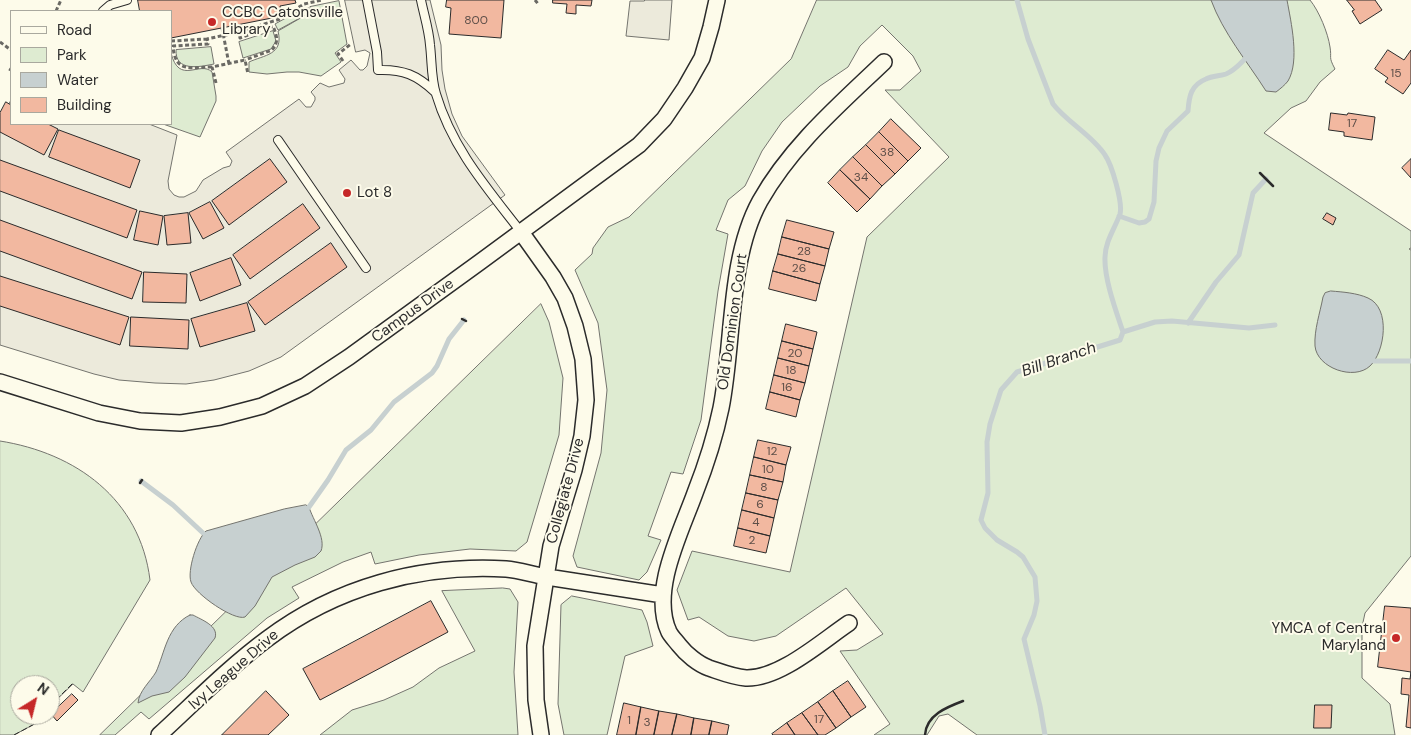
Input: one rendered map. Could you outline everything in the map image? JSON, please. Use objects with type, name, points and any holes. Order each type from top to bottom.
[{"type":"street","name":"Campus Drive","points":[[0,382],[98,413],[140,421],[181,422],[220,417],[262,406],[305,386],[357,351],[640,145],[664,119],[702,58],[712,27],[717,0]]},
{"type":"street","name":"Old Dominion Court","points":[[849,623],[789,665],[771,673],[748,678],[726,674],[704,666],[684,651],[669,632],[664,615],[663,595],[667,571],[714,439],[728,368],[734,295],[748,230],[760,202],[781,168],[810,133],[884,62]]},
{"type":"street","name":"Collegiate Drive","points":[[521,232],[553,277],[565,298],[575,326],[583,359],[585,392],[582,436],[574,470],[551,546],[535,646],[536,700],[541,735]]},
{"type":"street","name":"Ivy League Drive","points":[[159,735],[266,639],[331,599],[360,588],[396,578],[434,571],[478,568],[508,569],[545,576]]},
{"type":"street","points":[[545,576],[663,595]]},
{"type":"lane","points":[[103,10],[110,5],[127,0]]},
{"type":"lane","points":[[367,0],[377,52],[378,70],[392,70],[422,79],[435,92]]},
{"type":"lane","points":[[421,0],[430,42],[435,92],[455,141],[483,183],[521,232]]},
{"type":"lane","points":[[278,140],[366,268]]},
{"type":"path","points":[[172,41],[207,39],[239,32],[280,19],[304,4],[322,0]]},
{"type":"path","points":[[535,0],[539,5]]},
{"type":"path","points":[[207,39],[208,44],[173,46],[174,58],[181,66],[186,68],[212,67],[245,60],[272,50],[275,47],[277,37],[273,26],[240,38],[239,32]]},
{"type":"path","points":[[222,28],[229,64]]},
{"type":"path","points":[[343,62],[338,54],[351,44]]},
{"type":"path","points":[[245,60],[248,74]]},
{"type":"path","points":[[212,67],[216,83]]},
{"type":"green space","points":[[817,0],[1310,0],[1317,10],[1325,29],[1335,69],[1320,82],[1306,101],[1291,108],[1264,133],[1411,231],[1411,248],[1409,249],[1411,250],[1411,556],[1365,613],[1362,627],[1362,678],[1390,704],[1395,735],[977,735],[948,714],[939,716],[927,735],[874,735],[890,724],[840,651],[857,650],[883,634],[846,588],[776,636],[754,641],[728,636],[699,617],[688,620],[677,590],[692,551],[790,572],[867,237],[949,157],[885,90],[900,90],[921,71],[913,56],[882,25],[860,46],[848,67],[820,86],[782,122],[762,151],[745,186],[728,200],[716,230],[728,234],[718,291],[701,420],[683,474],[671,472],[648,536],[661,540],[647,572],[639,580],[577,567],[573,556],[601,453],[607,390],[598,323],[575,270],[592,254],[593,248],[608,227],[629,217],[791,59]]},
{"type":"green space","points":[[339,1],[347,44],[335,53],[341,62],[321,76],[299,72],[267,74],[249,72],[249,62],[275,50],[279,39],[278,31],[311,12],[310,7]]},
{"type":"green space","points":[[309,8],[311,12],[278,30],[275,24],[302,9]]},
{"type":"green space","points":[[273,31],[276,41],[271,49],[243,58],[239,42]]},
{"type":"green space","points":[[211,47],[214,64],[189,66],[179,62],[177,57],[176,50]]},
{"type":"green space","points":[[172,56],[179,68],[184,70],[207,69],[212,72],[216,101],[200,137],[166,125],[172,125]]},
{"type":"green space","points":[[541,304],[549,322],[563,378],[559,435],[527,542],[516,551],[470,549],[419,555],[375,564],[371,552],[343,562],[292,587],[299,598],[267,618],[149,719],[141,712],[115,735],[100,735]]},
{"type":"green space","points":[[0,441],[28,447],[54,456],[78,469],[100,485],[118,504],[133,526],[144,551],[150,580],[83,692],[73,684],[60,696],[60,675],[10,675],[10,725],[33,725],[14,735],[0,735]]},
{"type":"green space","points":[[510,589],[518,602],[514,672],[518,735],[320,735],[352,710],[384,700],[413,687],[439,668],[475,651],[442,591]]},
{"type":"green space","points":[[572,596],[642,610],[647,622],[653,646],[625,656],[607,735],[564,735],[558,704],[561,605]]},
{"type":"shaded area","name":"Lot 8","points":[[345,0],[430,0],[441,45],[445,89],[452,114],[462,136],[505,195],[281,357],[249,371],[214,380],[186,384],[119,380],[0,345],[0,120],[10,102],[10,125],[152,125],[177,135],[168,181],[169,189],[174,195],[184,197],[196,191],[203,180],[230,166],[232,161],[226,152],[299,99],[306,107],[311,107],[315,97],[311,92],[320,83],[329,87],[344,83],[345,79],[339,70],[351,60],[360,70],[363,70],[367,66],[370,53],[365,50],[356,52]]},
{"type":"shaded area","points":[[672,0],[669,40],[626,36],[630,1]]},
{"type":"water","points":[[1211,0],[1287,0],[1294,41],[1292,73],[1288,81],[1276,92],[1266,91],[1222,24]]},
{"type":"water","points":[[1331,291],[1355,294],[1368,298],[1375,303],[1380,311],[1383,320],[1382,341],[1375,359],[1370,366],[1363,370],[1346,372],[1337,370],[1322,361],[1317,354],[1315,340],[1323,297],[1325,293]]},
{"type":"water","points":[[306,505],[309,507],[322,540],[321,551],[315,557],[272,577],[255,606],[245,617],[232,615],[215,606],[194,587],[191,582],[190,571],[196,548],[206,531],[284,509]]},
{"type":"water","points":[[190,615],[209,624],[215,630],[215,638],[185,677],[169,692],[152,696],[138,703],[143,691],[156,672],[168,640],[176,626]]},
{"type":"building","name":"CCBC Catonsville Library","points":[[138,0],[295,0],[296,3],[280,6],[282,16],[172,38],[172,10],[140,10]]},
{"type":"building","points":[[447,0],[504,0],[501,38],[449,34],[451,8],[446,7]]},
{"type":"building","points":[[553,0],[592,0],[591,6],[576,5],[576,14],[566,13],[567,4],[553,3]]},
{"type":"building","points":[[1347,0],[1375,0],[1382,10],[1360,24]]},
{"type":"building","points":[[1388,50],[1404,60],[1411,50],[1411,83],[1403,94],[1385,82],[1388,78],[1375,69]]},
{"type":"building","points":[[6,102],[10,104],[10,125],[50,125],[58,129],[44,155],[0,132],[0,113]]},
{"type":"building","points":[[1331,113],[1347,115],[1348,113],[1375,117],[1372,140],[1344,136],[1344,132],[1329,130]]},
{"type":"building","points":[[891,119],[921,148],[908,161],[879,132]]},
{"type":"building","points":[[59,130],[140,160],[130,188],[49,157]]},
{"type":"building","points":[[879,132],[908,161],[895,174],[866,145]]},
{"type":"building","points":[[866,145],[895,174],[882,186],[853,157]]},
{"type":"building","points":[[853,157],[882,186],[870,199],[840,170]]},
{"type":"building","points":[[270,159],[287,182],[229,225],[212,201]]},
{"type":"building","points":[[1411,159],[1411,178],[1402,168]]},
{"type":"building","points":[[0,160],[137,210],[127,238],[0,191]]},
{"type":"building","points":[[840,170],[870,199],[857,212],[828,183]]},
{"type":"building","points":[[210,202],[224,228],[203,239],[189,213]]},
{"type":"building","points":[[303,204],[320,228],[250,279],[233,255]]},
{"type":"building","points":[[140,211],[163,216],[158,245],[134,240]]},
{"type":"building","points":[[188,213],[191,243],[167,245],[164,216]]},
{"type":"building","points":[[1327,213],[1336,218],[1333,225],[1323,219]]},
{"type":"building","points":[[0,220],[142,272],[132,299],[0,251]]},
{"type":"building","points":[[787,220],[834,232],[829,249],[782,237]]},
{"type":"building","points":[[782,237],[829,249],[825,266],[778,254]]},
{"type":"building","points":[[331,243],[347,267],[265,325],[248,302]]},
{"type":"building","points":[[778,254],[825,266],[820,284],[773,271]]},
{"type":"building","points":[[231,258],[241,285],[200,301],[190,273]]},
{"type":"building","points":[[773,271],[820,284],[816,301],[769,289]]},
{"type":"building","points":[[144,272],[187,274],[186,303],[143,302]]},
{"type":"building","points":[[0,276],[129,317],[120,345],[0,306]]},
{"type":"building","points":[[247,303],[255,331],[200,347],[191,319]]},
{"type":"building","points":[[131,317],[189,320],[188,349],[130,346]]},
{"type":"building","points":[[786,324],[817,332],[813,349],[782,341]]},
{"type":"building","points":[[782,341],[813,349],[809,366],[778,358]]},
{"type":"building","points":[[778,358],[809,366],[805,383],[774,375]]},
{"type":"building","points":[[774,375],[805,383],[800,400],[770,392]]},
{"type":"building","points":[[770,392],[800,400],[796,417],[766,409]]},
{"type":"building","points":[[758,440],[791,447],[786,465],[754,457]]},
{"type":"building","points":[[754,457],[786,465],[783,482],[750,475]]},
{"type":"building","points":[[750,475],[783,482],[778,500],[746,493]]},
{"type":"building","points":[[746,493],[778,500],[774,518],[742,510]]},
{"type":"building","points":[[742,510],[774,518],[770,536],[738,528]]},
{"type":"building","points":[[738,528],[770,536],[766,553],[734,546]]},
{"type":"building","points":[[431,601],[448,632],[320,700],[303,669]]},
{"type":"building","name":"YMCA of Central Maryland","points":[[1385,606],[1411,608],[1411,672],[1378,667]]},
{"type":"building","points":[[1411,672],[1411,728],[1406,727],[1409,695],[1401,694],[1402,678],[1410,679]]},
{"type":"building","points":[[848,681],[866,707],[851,717],[833,691]]},
{"type":"building","points":[[266,691],[289,715],[268,735],[222,735]]},
{"type":"building","points":[[833,691],[851,717],[836,728],[818,702]]},
{"type":"building","points":[[72,694],[78,700],[60,718],[60,705]]},
{"type":"building","points":[[818,702],[836,728],[825,735],[818,735],[802,713]]},
{"type":"building","points":[[624,703],[641,707],[636,735],[617,735]]},
{"type":"building","points":[[1315,705],[1332,705],[1331,728],[1314,728]]},
{"type":"building","points":[[641,707],[659,711],[654,735],[636,735]]},
{"type":"building","points":[[659,711],[677,714],[672,735],[654,735]]},
{"type":"building","points":[[802,713],[818,735],[795,735],[787,723]]},
{"type":"building","points":[[677,714],[694,718],[691,735],[672,735]]},
{"type":"building","points":[[694,718],[712,721],[709,735],[691,735]]},
{"type":"building","points":[[712,721],[729,725],[727,735],[709,735]]},
{"type":"building","points":[[787,723],[795,735],[772,734]]},
{"type":"waterway","name":"Bill Branch","points":[[1017,0],[1028,39],[1053,104],[1094,141],[1105,155],[1111,167],[1121,209],[1105,251],[1108,285],[1123,332],[1120,340],[1017,372],[1001,390],[990,424],[987,442],[988,493],[981,520],[985,528],[997,540],[1023,557],[1035,577],[1037,601],[1034,615],[1024,639],[1045,735]]},
{"type":"waterway","points":[[1119,216],[1139,223],[1149,219],[1154,202],[1156,161],[1159,148],[1167,131],[1188,111],[1190,96],[1197,84],[1208,78],[1229,73],[1245,59]]},
{"type":"waterway","points":[[1188,323],[1216,282],[1239,255],[1253,193],[1266,179]]},
{"type":"waterway","points":[[309,507],[346,450],[371,430],[394,402],[432,373],[449,339],[464,320]]},
{"type":"waterway","points":[[1123,332],[1155,322],[1172,321],[1249,328],[1275,325]]},
{"type":"waterway","points":[[1374,361],[1411,361]]},
{"type":"waterway","points":[[141,481],[173,505],[203,533]]},
{"type":"fence","points":[[60,696],[73,683]]},
{"type":"fence","points":[[14,735],[33,725]]},
{"type":"wall","points":[[1260,173],[1273,186]]},
{"type":"wall","points":[[462,319],[466,321]]},
{"type":"wall","points":[[925,735],[926,728],[933,717],[944,709],[963,701]]},
{"type":"place","name":"CCBC Catonsville Library","points":[[212,22]]},
{"type":"place","name":"Lot 8","points":[[347,193]]},
{"type":"place","name":"YMCA of Central Maryland","points":[[1396,638]]}]
